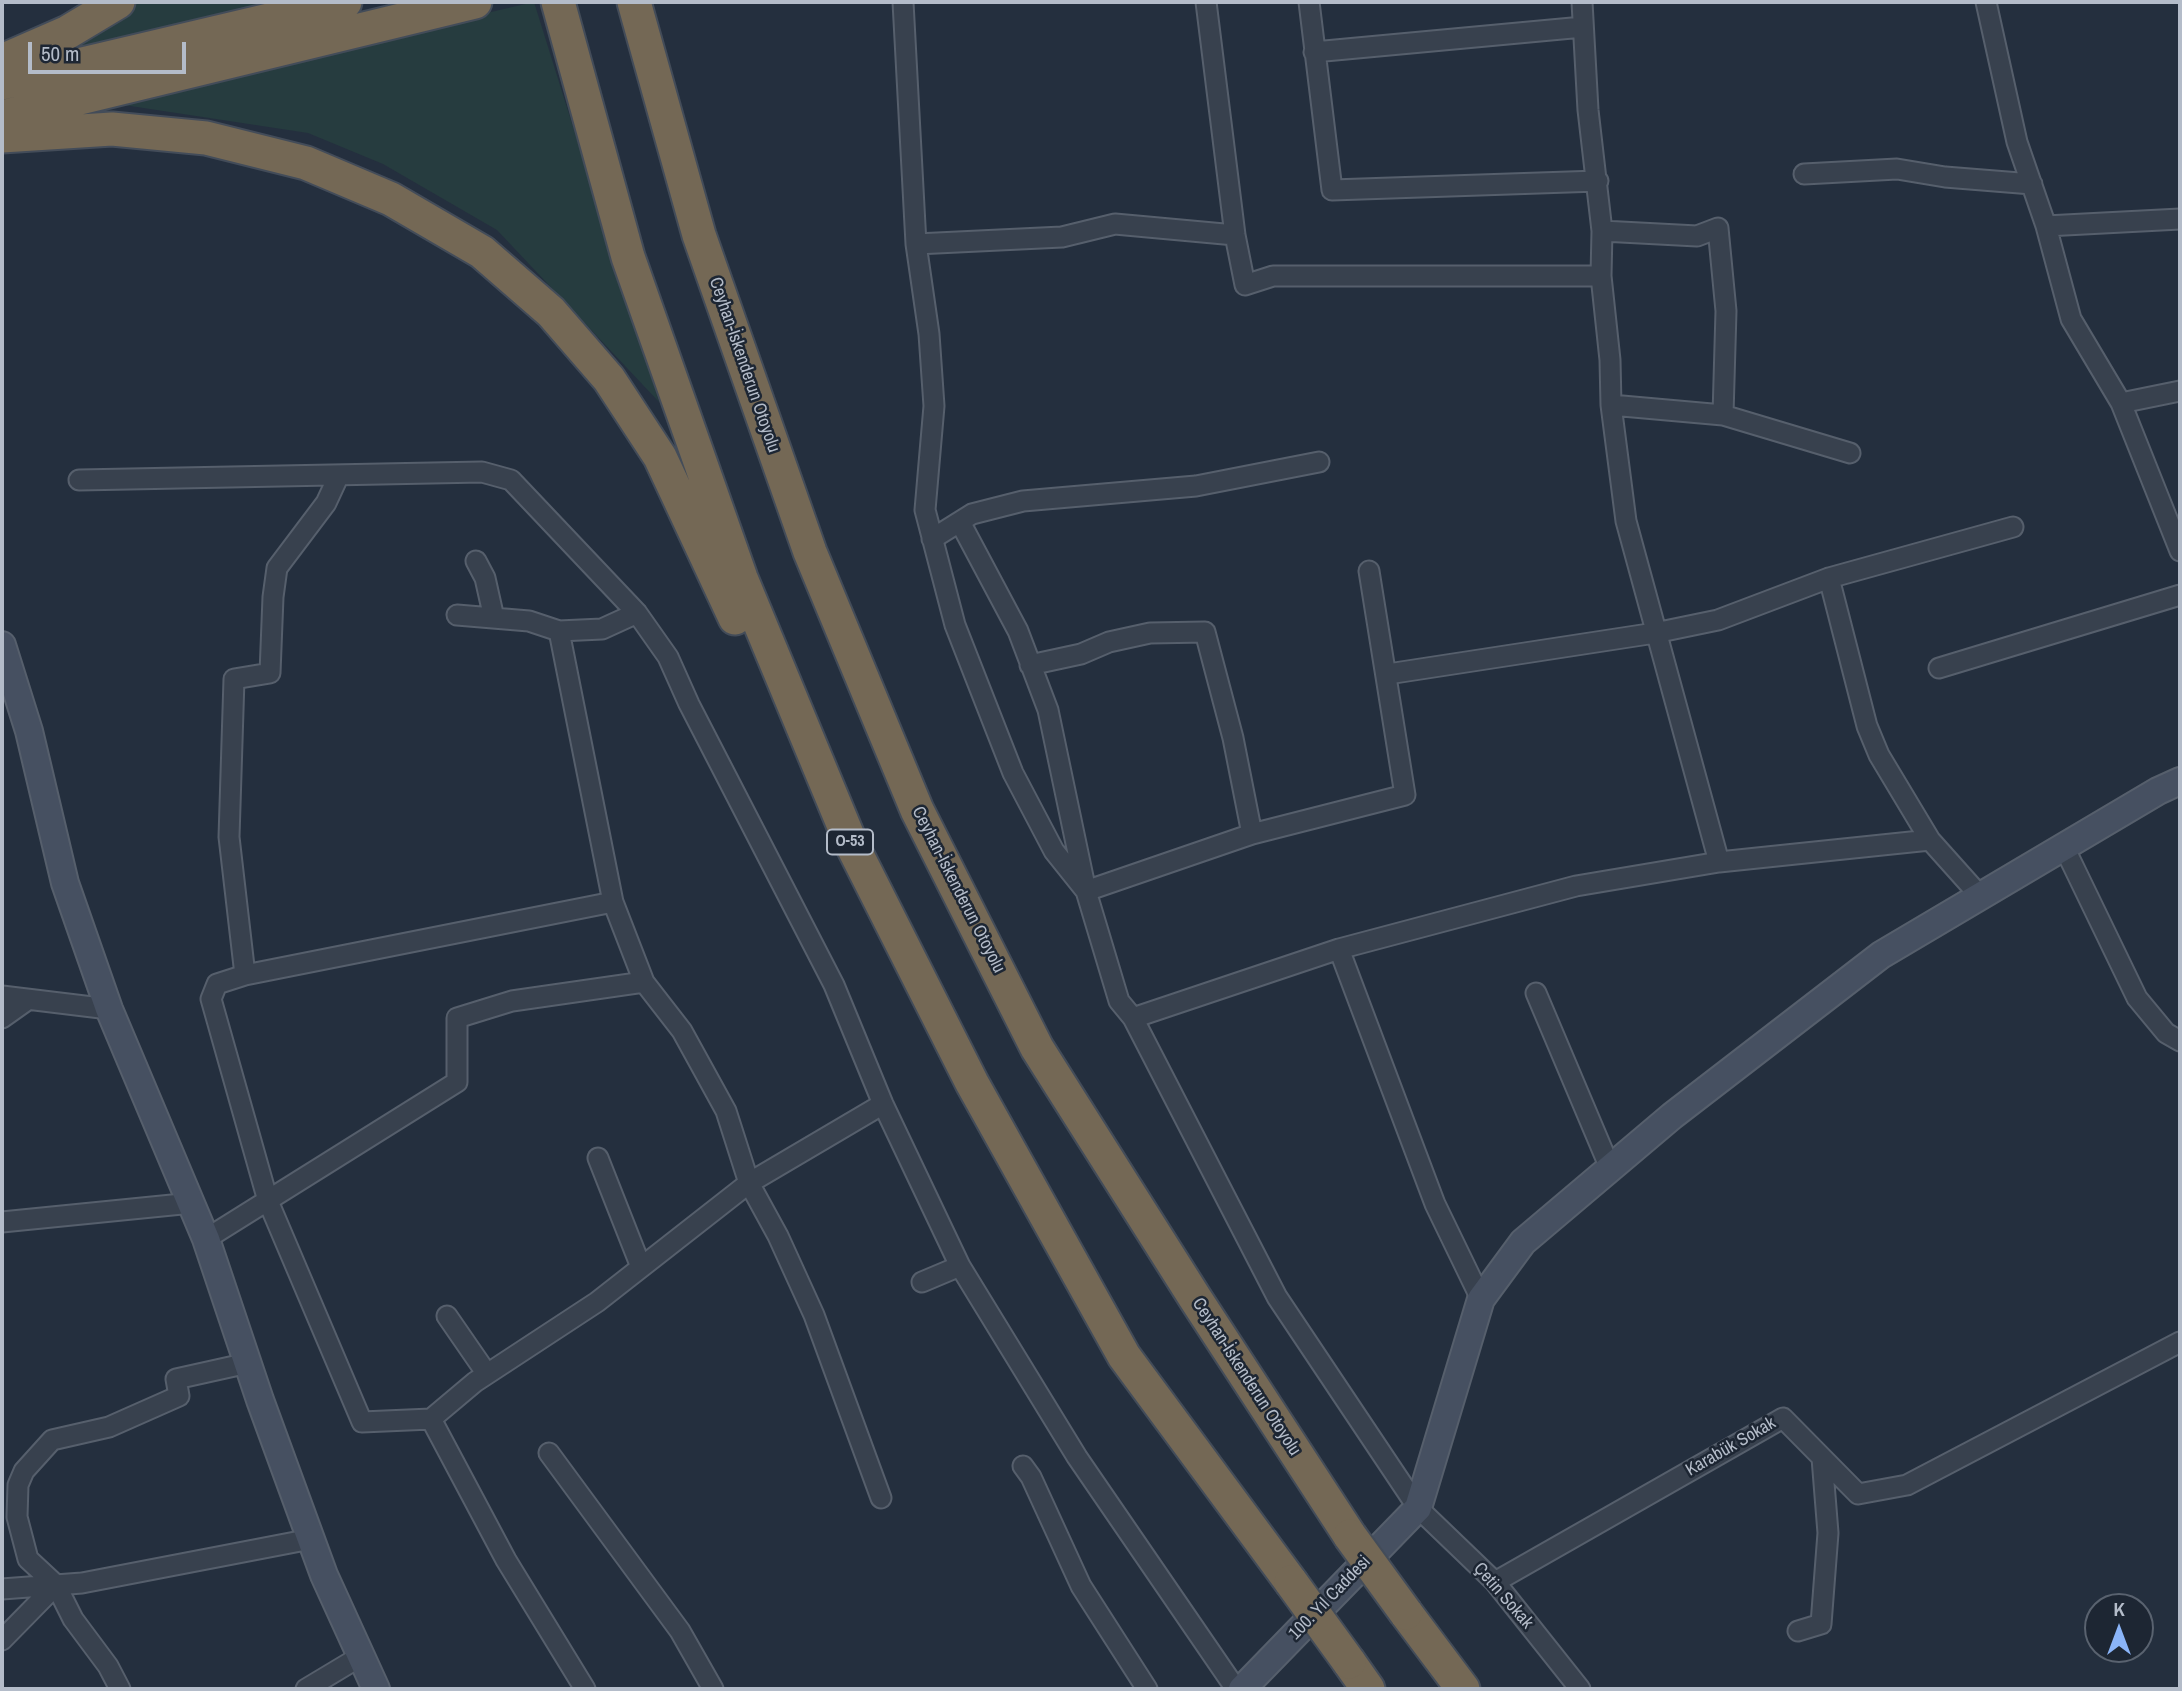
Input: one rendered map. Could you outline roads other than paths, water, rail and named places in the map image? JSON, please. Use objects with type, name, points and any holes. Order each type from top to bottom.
[{"type":"highway","points":[[2,61],[68,32],[118,2]]},
{"type":"highway","points":[[2,83],[345,2]]},
{"type":"highway","points":[[2,117],[475,2]]},
{"type":"highway","name":"Ceyhan-İskenderun Otoyolu","points":[[635,5],[699,234],[805,540],[917,810],[1037,1048],[1350,1536],[1463,1689]]},
{"type":"highway","name":"O-53","points":[[561,15],[628,257],[741,578],[850,841],[972,1083],[1124,1356],[1368,1689]]},
{"type":"highway","points":[[2,136],[112,129],[206,138],[306,163],[391,200],[482,252],[551,312],[609,379],[660,457],[841,850],[972,1083]]},
{"type":"street","points":[[903,2],[916,244],[929,334],[934,406],[925,510],[955,625],[1013,773],[1054,851],[1086,891],[1252,834],[1405,795],[1388,674],[1369,571]]},
{"type":"street","points":[[1206,2],[1235,235],[1245,285],[1273,276],[1601,276]]},
{"type":"street","points":[[1309,2],[1332,190],[1598,181]]},
{"type":"street","points":[[1581,2],[1588,110],[1602,231],[1601,276],[1611,360],[1611,405],[1626,521],[1720,862]]},
{"type":"street","points":[[1986,2],[2017,142],[2046,226],[2071,319],[2122,403],[2180,551]]},
{"type":"street","points":[[1314,52],[1583,27]]},
{"type":"street","points":[[1804,174],[1897,169],[1945,177],[2032,184]]},
{"type":"street","points":[[2046,226],[2180,219]]},
{"type":"street","points":[[916,244],[1062,237],[1115,224],[1235,235]]},
{"type":"street","points":[[1602,231],[1697,236],[1718,228],[1726,311],[1723,415]]},
{"type":"street","points":[[2122,403],[2180,391]]},
{"type":"street","points":[[1611,405],[1723,415],[1850,453]]},
{"type":"street","points":[[932,539],[972,514],[1023,501],[1196,486],[1319,462]]},
{"type":"street","points":[[79,480],[482,472],[511,480],[637,613],[668,657],[689,704],[834,985],[883,1104],[960,1266],[1077,1457],[1236,1689]]},
{"type":"street","points":[[245,975],[229,838],[234,679],[270,673],[272,609],[277,568],[326,503],[339,475]]},
{"type":"street","name":"Çetin Sokak","points":[[960,522],[1018,631],[1048,710],[1086,891],[1119,1001],[1133,1018],[1277,1297],[1418,1508],[1495,1582],[1580,1689]]},
{"type":"street","points":[[1388,674],[1655,634],[1718,620],[1829,578],[2013,527]]},
{"type":"street","points":[[476,561],[485,578],[494,618]]},
{"type":"street","points":[[1829,578],[1867,726],[1879,755],[1930,840],[1981,897]]},
{"type":"street","points":[[1939,668],[2180,595]]},
{"type":"street","points":[[457,615],[529,621],[559,631],[602,629],[637,613]]},
{"type":"street","points":[[559,631],[614,902],[644,982],[682,1031],[726,1111],[749,1183],[778,1236],[814,1315],[881,1498]]},
{"type":"street","points":[[1030,665],[1081,654],[1109,642],[1150,633],[1205,632],[1233,738],[1252,834]]},
{"type":"street","points":[[2,645],[29,731],[65,883],[110,1009],[206,1239],[247,1363],[311,1539],[376,1689]]},
{"type":"street","points":[[1418,1508],[1481,1299],[1523,1242],[1672,1116],[1881,955],[2158,790],[2180,781]]},
{"type":"street","points":[[1133,1018],[1339,949],[1462,914],[1576,886],[1720,862],[1930,840]]},
{"type":"street","points":[[2064,847],[2137,998],[2166,1033],[2180,1041]]},
{"type":"street","points":[[614,902],[245,975],[216,984],[211,999],[268,1201],[362,1422],[431,1419],[487,1374],[597,1302],[749,1183],[883,1104]]},
{"type":"street","points":[[1339,949],[1435,1204],[1481,1299]]},
{"type":"street","points":[[206,1239],[457,1082],[457,1018],[512,1000],[644,982]]},
{"type":"street","points":[[1535,993],[1610,1168]]},
{"type":"street","points":[[2,996],[110,1009]]},
{"type":"street","points":[[2,1018],[26,1001]]},
{"type":"street","points":[[598,1158],[641,1267]]},
{"type":"street","points":[[2,1222],[192,1203]]},
{"type":"street","points":[[922,1282],[960,1266]]},
{"type":"street","points":[[447,1316],[487,1374]]},
{"type":"street","name":"Karabük Sokak","points":[[1495,1582],[1783,1418],[1858,1494],[1907,1485],[2180,1342]]},
{"type":"street","points":[[120,1689],[108,1666],[74,1619],[56,1585],[28,1559],[17,1517],[18,1485],[40,1451],[52,1440],[109,1427],[179,1396],[176,1379],[247,1363]]},
{"type":"street","points":[[431,1419],[506,1560],[585,1689]]},
{"type":"street","points":[[549,1453],[680,1631],[713,1689]]},
{"type":"street","points":[[1798,1631],[1821,1624],[1828,1533],[1822,1458]]},
{"type":"street","points":[[1023,1466],[1031,1477],[1081,1586],[1147,1689]]},
{"type":"street","name":"100. Yıl Caddesi","points":[[1242,1689],[1418,1508]]},
{"type":"street","points":[[2,1589],[82,1583],[311,1539]]},
{"type":"street","points":[[2,1640],[56,1585]]},
{"type":"street","points":[[315,1687],[361,1656]]}]
